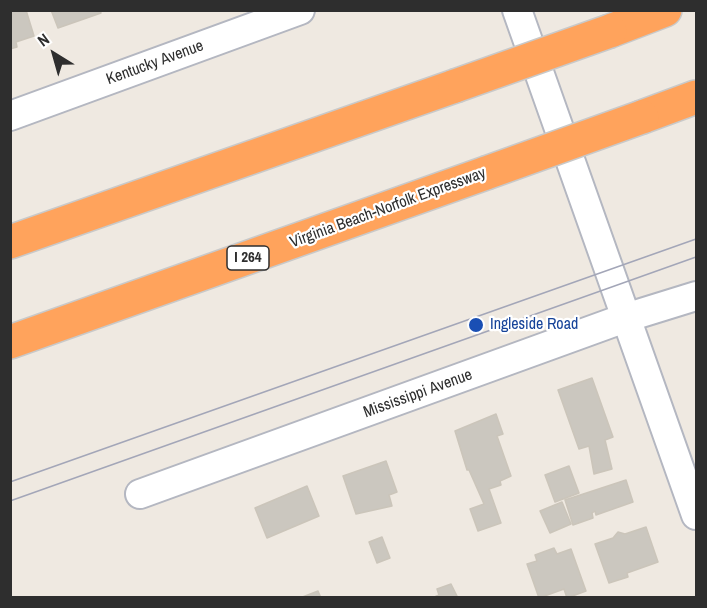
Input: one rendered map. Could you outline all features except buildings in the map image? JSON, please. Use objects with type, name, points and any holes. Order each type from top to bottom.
[{"type":"highway","points":[[10,242],[665,10]]},
{"type":"highway","name":"Virginia Beach-Norfolk Expressway","points":[[10,342],[696,97]]},
{"type":"street","name":"Kentucky Avenue","points":[[10,116],[300,10]]},
{"type":"street","points":[[517,10],[696,515]]},
{"type":"street","name":"Mississippi Avenue","points":[[140,494],[625,318],[696,296]]},
{"type":"tram line","points":[[10,482],[696,239]]},
{"type":"tram line","points":[[10,501],[696,257]]},
{"type":"place","name":"Ingleside Road","points":[[476,325]]}]
